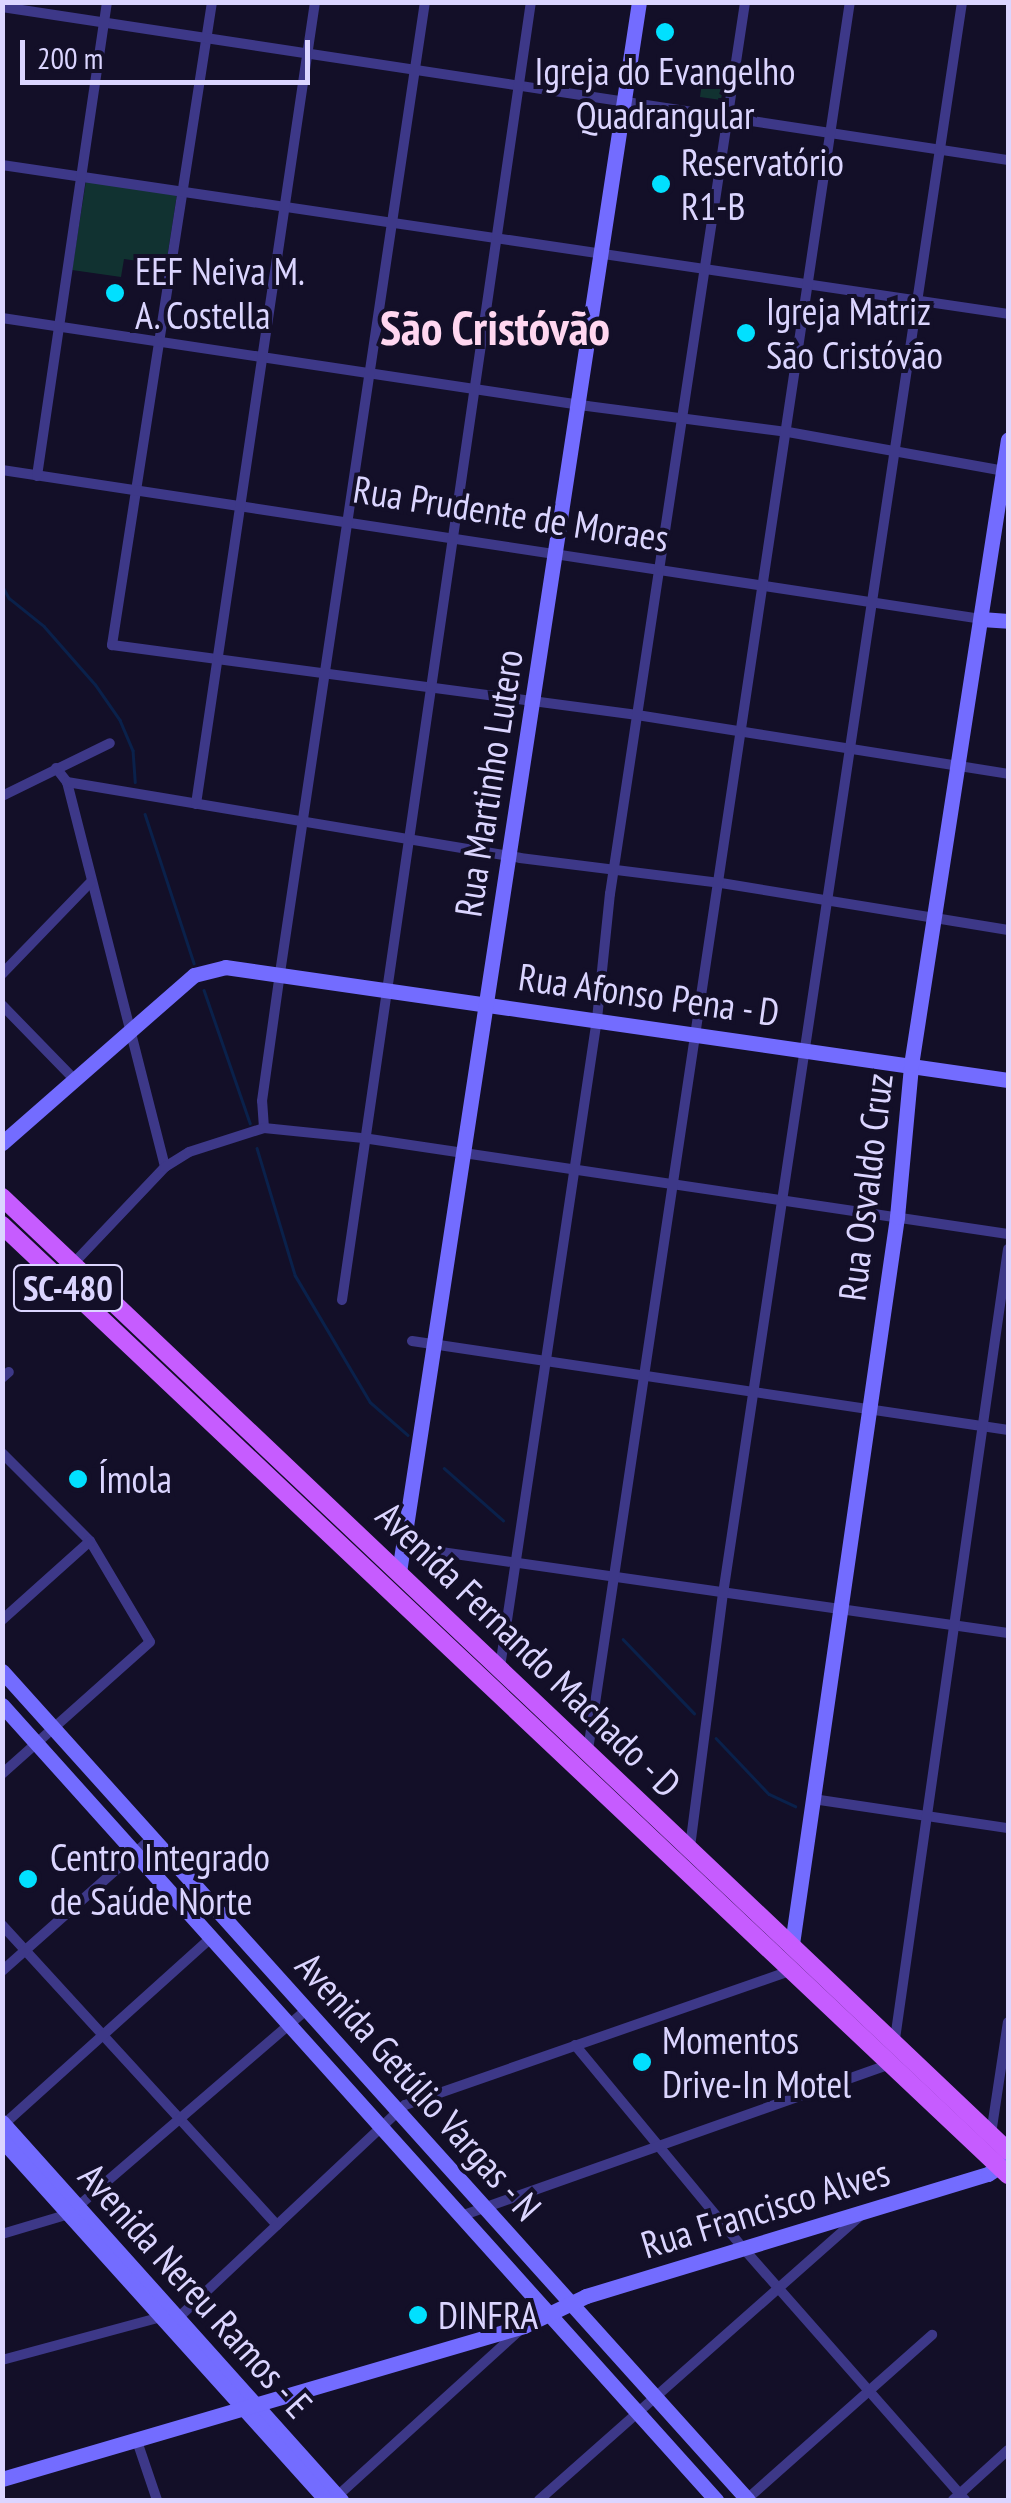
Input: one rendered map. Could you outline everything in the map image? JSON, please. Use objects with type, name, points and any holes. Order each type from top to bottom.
[{"type":"main road","name":"Avenida Fernando Machado - D","points":[[2,1197],[1008,2150]]},
{"type":"main road","name":"Avenida Fernando Machado - D","points":[[2,1224],[891,2067],[1006,2169]]},
{"type":"main road","points":[[59,1279],[74,1264]]},
{"type":"main road","points":[[278,1487],[294,1472]]},
{"type":"main road","points":[[386,1588],[399,1572]]},
{"type":"main road","points":[[508,1703],[518,1697],[550,1716]]},
{"type":"street","points":[[37,476],[107,2]]},
{"type":"street","points":[[212,2],[112,645],[741,730],[1008,774]]},
{"type":"street","points":[[196,804],[316,2]]},
{"type":"street","points":[[264,1128],[262,1102],[280,973],[425,2]]},
{"type":"street","points":[[342,1300],[530,2]]},
{"type":"street","name":"Rua Martinho Lutero","points":[[399,1572],[437,1345],[639,2]]},
{"type":"street","points":[[500,1667],[745,2]]},
{"type":"street","points":[[588,1750],[850,2]]},
{"type":"street","points":[[690,1847],[723,1594],[962,2]]},
{"type":"street","points":[[2,7],[1008,160]]},
{"type":"street","points":[[2,165],[1008,314]]},
{"type":"street","points":[[2,318],[578,405],[788,432],[1006,471]]},
{"type":"street","name":"Rua Osvaldo Cruz","points":[[792,1944],[897,1218],[912,1065],[1008,439]]},
{"type":"street","name":"Rua Prudente de Moraes","points":[[2,470],[1008,621]]},
{"type":"street","points":[[2,796],[110,743]]},
{"type":"street","points":[[56,768],[67,782],[165,1167]]},
{"type":"street","points":[[67,782],[510,855],[720,883],[1008,930]]},
{"type":"street","points":[[2,974],[90,882]]},
{"type":"street","name":"Rua Afonso Pena - D","points":[[2,1143],[194,976],[211,968],[280,973],[1008,1080]]},
{"type":"street","points":[[2,1005],[75,1080]]},
{"type":"street","points":[[74,1264],[165,1167],[189,1152],[264,1128],[363,1138],[1008,1234]]},
{"type":"street","points":[[461,2216],[891,2067],[1008,1249]]},
{"type":"street","points":[[412,1341],[1008,1430]]},
{"type":"street","points":[[2,1453],[90,1541],[150,1642],[2,1774]]},
{"type":"street","points":[[2,1620],[90,1541]]},
{"type":"street","points":[[406,1547],[1008,1633]]},
{"type":"street","name":"Avenida Getúlio Vargas - N","points":[[2,1671],[747,2500]]},
{"type":"street","name":"Avenida Getúlio Vargas - N","points":[[2,1706],[716,2500]]},
{"type":"street","points":[[813,1798],[1008,1828]]},
{"type":"street","points":[[2,1971],[152,1838]]},
{"type":"street","points":[[2,1924],[277,2224]]},
{"type":"street","points":[[3,2128],[211,1938]]},
{"type":"street","points":[[2,2360],[170,2318],[405,2104],[790,1971]]},
{"type":"street","points":[[2,2234],[74,2210],[306,2009]]},
{"type":"street","points":[[992,2134],[1008,2028]]},
{"type":"street","points":[[575,2045],[743,2248],[959,2498],[1008,2450]]},
{"type":"street","name":"Avenida Nereu Ramos - E","points":[[3,2128],[334,2500]]},
{"type":"street","name":"Rua Francisco Alves","points":[[2,2480],[524,2326],[570,2302],[1006,2169]]},
{"type":"street","points":[[540,2500],[864,2212]]},
{"type":"street","points":[[334,2500],[524,2326]]},
{"type":"street","points":[[747,2500],[932,2334]]},
{"type":"street","points":[[136,2440],[157,2500]]},
{"type":"green space","points":[[705,62],[727,65],[721,100],[700,97]]},
{"type":"green space","points":[[86,181],[177,194],[166,265],[124,259],[121,277],[72,270]]},
{"type":"waterway","points":[[2,585],[9,598],[44,626],[95,684],[120,720],[133,750],[135,782]]},
{"type":"waterway","points":[[145,814],[194,963]]},
{"type":"waterway","points":[[204,990],[250,1123]]},
{"type":"waterway","points":[[257,1148],[295,1275],[370,1402],[408,1435]]},
{"type":"waterway","points":[[444,1468],[503,1520]]},
{"type":"waterway","points":[[623,1639],[694,1713]]},
{"type":"waterway","points":[[716,1738],[769,1794],[795,1806]]},
{"type":"place","name":"Igreja do Evangelho Quadrangular","points":[[665,32]]},
{"type":"place","name":"Reservatório R1-B","points":[[661,184]]},
{"type":"place","name":"EEF Neiva M. A. Costella","points":[[115,293]]},
{"type":"place","name":"Igreja Matriz São Cristóvão","points":[[746,333]]},
{"type":"place","name":"Ímola","points":[[78,1479]]},
{"type":"place","name":"Centro Integrado de Saúde Norte","points":[[28,1879]]},
{"type":"place","name":"Momentos Drive-In Motel","points":[[642,2062]]},
{"type":"place","name":"DINFRA","points":[[418,2315]]},
{"type":"district","name":"São Cristóvão","points":[[495,328]]}]
